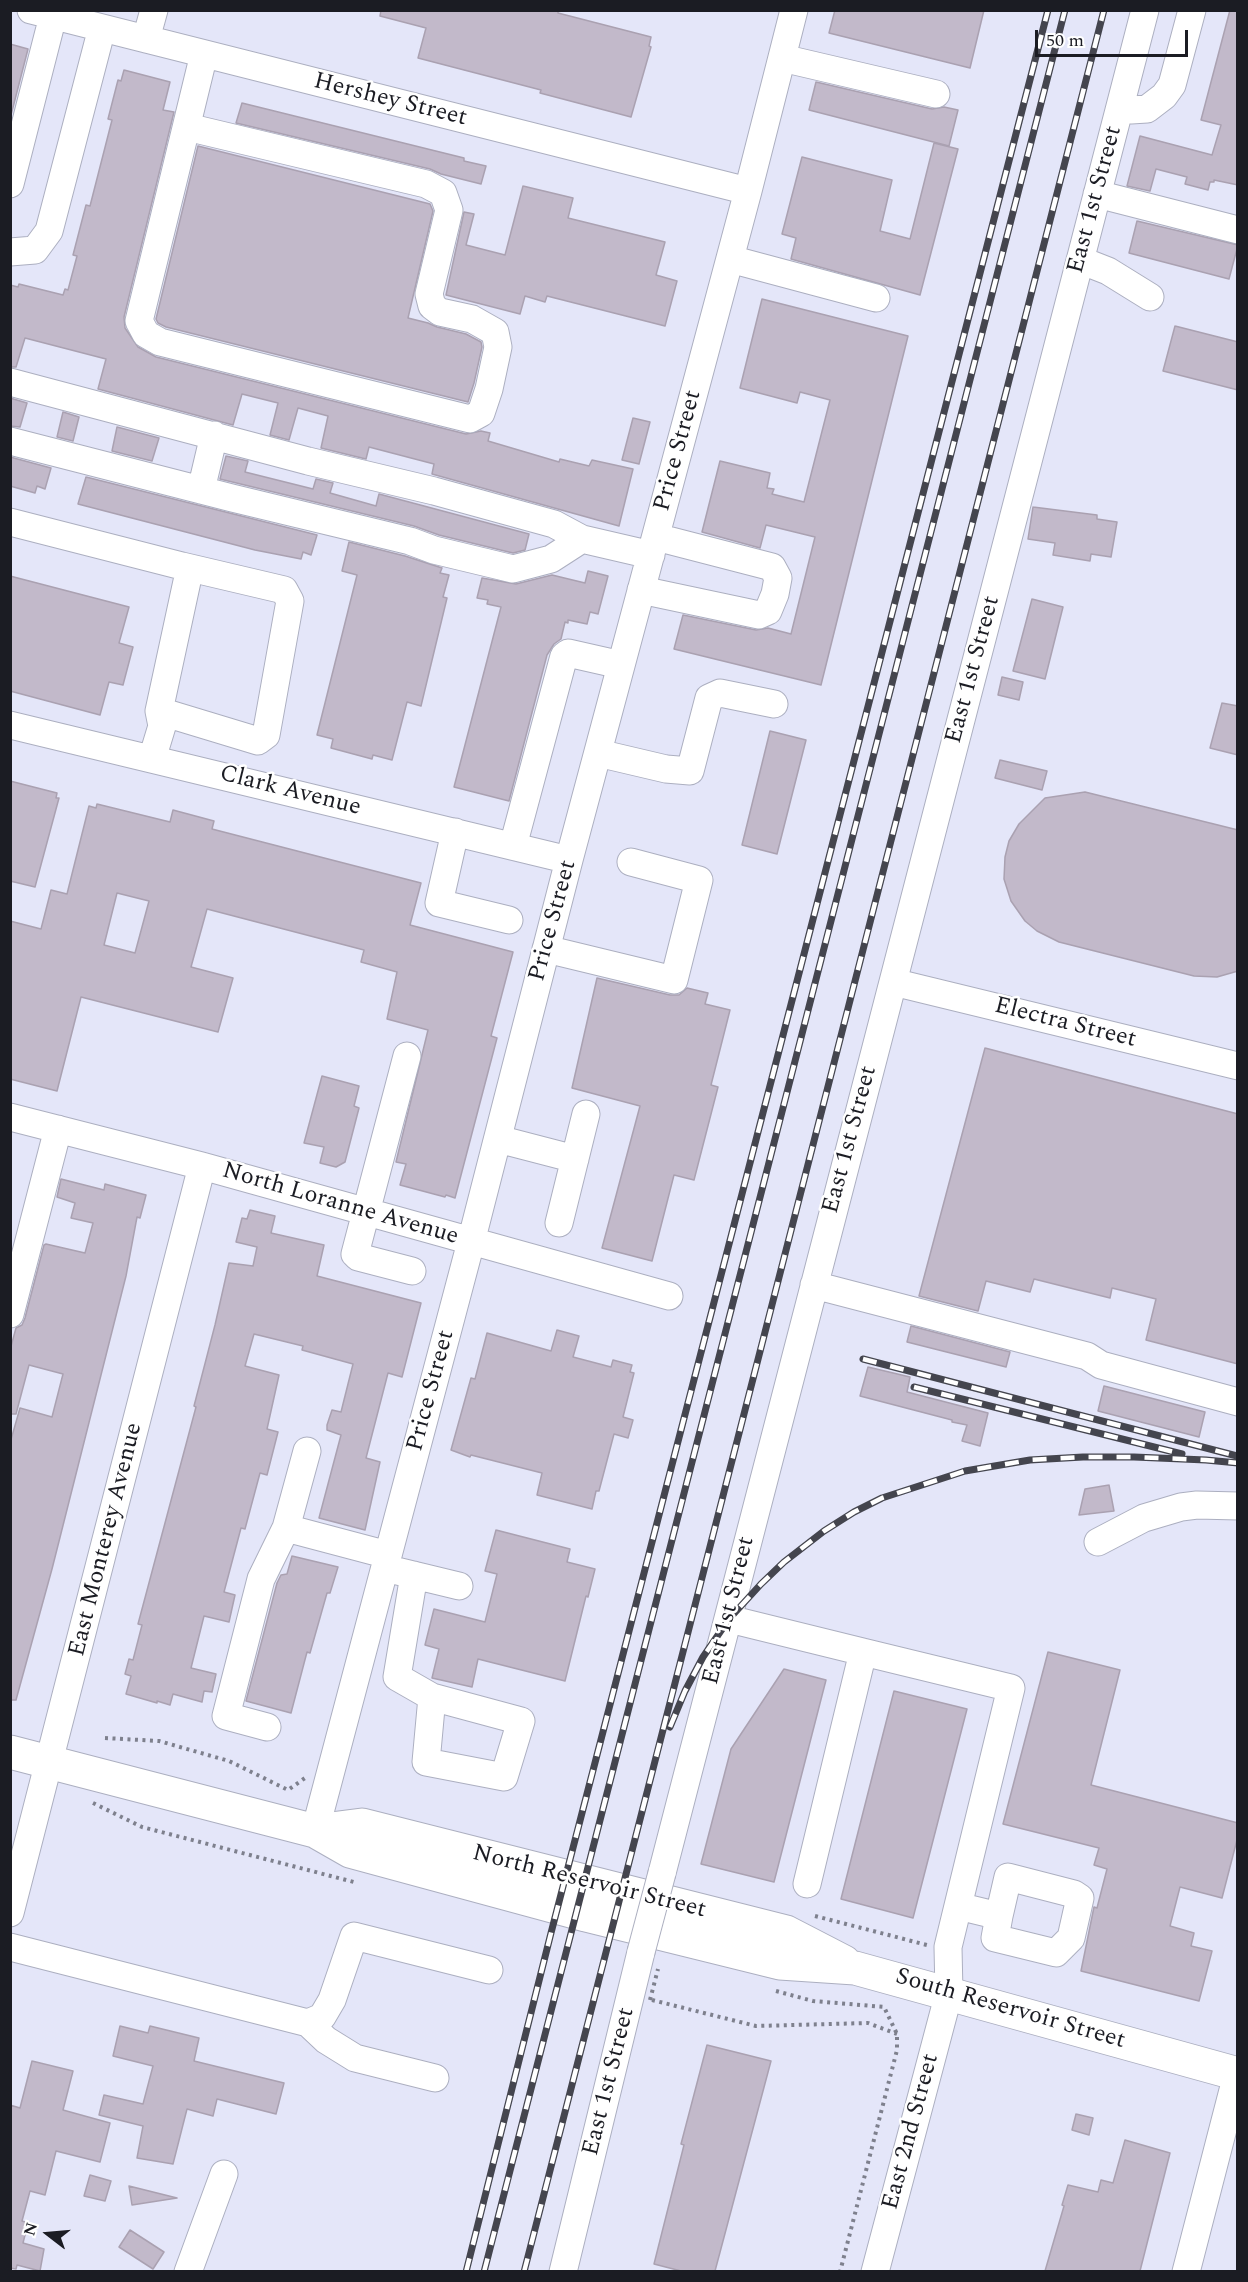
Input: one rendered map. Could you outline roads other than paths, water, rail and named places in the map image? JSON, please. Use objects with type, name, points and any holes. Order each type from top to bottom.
[{"type":"main road","name":"North Reservoir Street","points":[[10,1752],[315,1831],[350,1851],[586,1915],[773,1975]]},
{"type":"main road","name":"North Reservoir Street","points":[[315,1831],[362,1826],[786,1932],[855,1968]]},
{"type":"main road","name":"South Reservoir Street","points":[[773,1975],[855,1968],[1237,2073]]},
{"type":"street","points":[[146,39],[154,10]]},
{"type":"street","name":"Price Street","points":[[315,1831],[794,10]]},
{"type":"street","name":"East 1st Street","points":[[563,2271],[641,1952],[1145,10]]},
{"type":"street","points":[[1120,108],[1147,109],[1164,96],[1172,85],[1192,10]]},
{"type":"street","points":[[10,184],[42,13]]},
{"type":"street","name":"Hershey Street","points":[[42,13],[748,191]]},
{"type":"street","points":[[10,252],[35,250],[49,231],[102,28]]},
{"type":"street","points":[[187,127],[426,184],[443,193],[449,210],[429,294],[432,306],[440,312],[472,319],[495,332],[498,347],[481,413],[470,419],[160,342],[146,333],[140,321],[204,54]]},
{"type":"street","points":[[782,58],[936,94]]},
{"type":"street","points":[[1097,194],[1238,230]]},
{"type":"street","points":[[730,259],[876,298]]},
{"type":"street","points":[[1080,260],[1108,271],[1150,297]]},
{"type":"street","points":[[10,382],[554,524],[582,539],[653,546],[772,567],[778,578],[768,611],[759,615],[642,590]]},
{"type":"street","points":[[201,490],[214,435]]},
{"type":"street","points":[[10,441],[513,569],[551,559],[582,539]]},
{"type":"street","points":[[10,522],[284,590],[290,601],[266,735],[258,741],[159,711]]},
{"type":"street","points":[[153,759],[162,726],[159,711],[189,572],[182,566]]},
{"type":"street","points":[[513,846],[564,656],[568,653],[621,665]]},
{"type":"street","points":[[598,753],[666,769],[690,771],[709,698],[720,693],[774,704]]},
{"type":"street","name":"Clark Avenue","points":[[10,725],[569,860]]},
{"type":"street","points":[[455,832],[439,903],[509,920]]},
{"type":"street","points":[[546,949],[674,980],[699,880],[632,862]]},
{"type":"street","name":"Electra Street","points":[[892,982],[1238,1066]]},
{"type":"street","points":[[407,1056],[355,1250],[358,1257],[412,1271]]},
{"type":"street","points":[[559,1223],[586,1114]]},
{"type":"street","name":"North Loranne Avenue","points":[[10,1117],[202,1166],[669,1296]]},
{"type":"street","points":[[10,1314],[58,1129]]},
{"type":"street","points":[[498,1139],[575,1159]]},
{"type":"street","name":"East Monterey Avenue","points":[[10,1913],[51,1762],[202,1166]]},
{"type":"street","points":[[814,1285],[1087,1356],[1101,1365],[1238,1402]]},
{"type":"street","points":[[267,1727],[226,1716],[261,1580],[286,1528],[307,1451]]},
{"type":"street","points":[[1098,1542],[1144,1518],[1181,1507],[1238,1506]]},
{"type":"street","points":[[286,1528],[386,1561],[414,1575],[459,1586]]},
{"type":"street","points":[[414,1575],[397,1677],[432,1697]]},
{"type":"street","points":[[729,1619],[863,1652],[807,1884]]},
{"type":"street","name":"East 2nd Street","points":[[863,1652],[1011,1688],[948,1947],[949,1993],[875,2271]]},
{"type":"street","points":[[958,1906],[999,1916]]},
{"type":"street","points":[[308,2023],[322,2017],[332,2000],[354,1936],[489,1970]]},
{"type":"street","points":[[10,1947],[308,2023],[326,2040],[355,2058],[435,2078]]},
{"type":"street","points":[[1186,2271],[1237,2073]]},
{"type":"street","points":[[188,2271],[224,2174]]},
{"type":"railway","points":[[466,2272],[551,1933],[1048,10]]},
{"type":"railway","points":[[484,2272],[1065,10]]},
{"type":"railway","points":[[524,2272],[1104,10]]},
{"type":"railway","points":[[863,1359],[1237,1456]]},
{"type":"railway","points":[[914,1387],[1182,1454]]},
{"type":"railway","points":[[670,1727],[703,1657],[729,1619],[761,1584],[784,1562],[824,1531],[882,1498],[965,1471],[1030,1460],[1134,1457],[1238,1463]]}]
